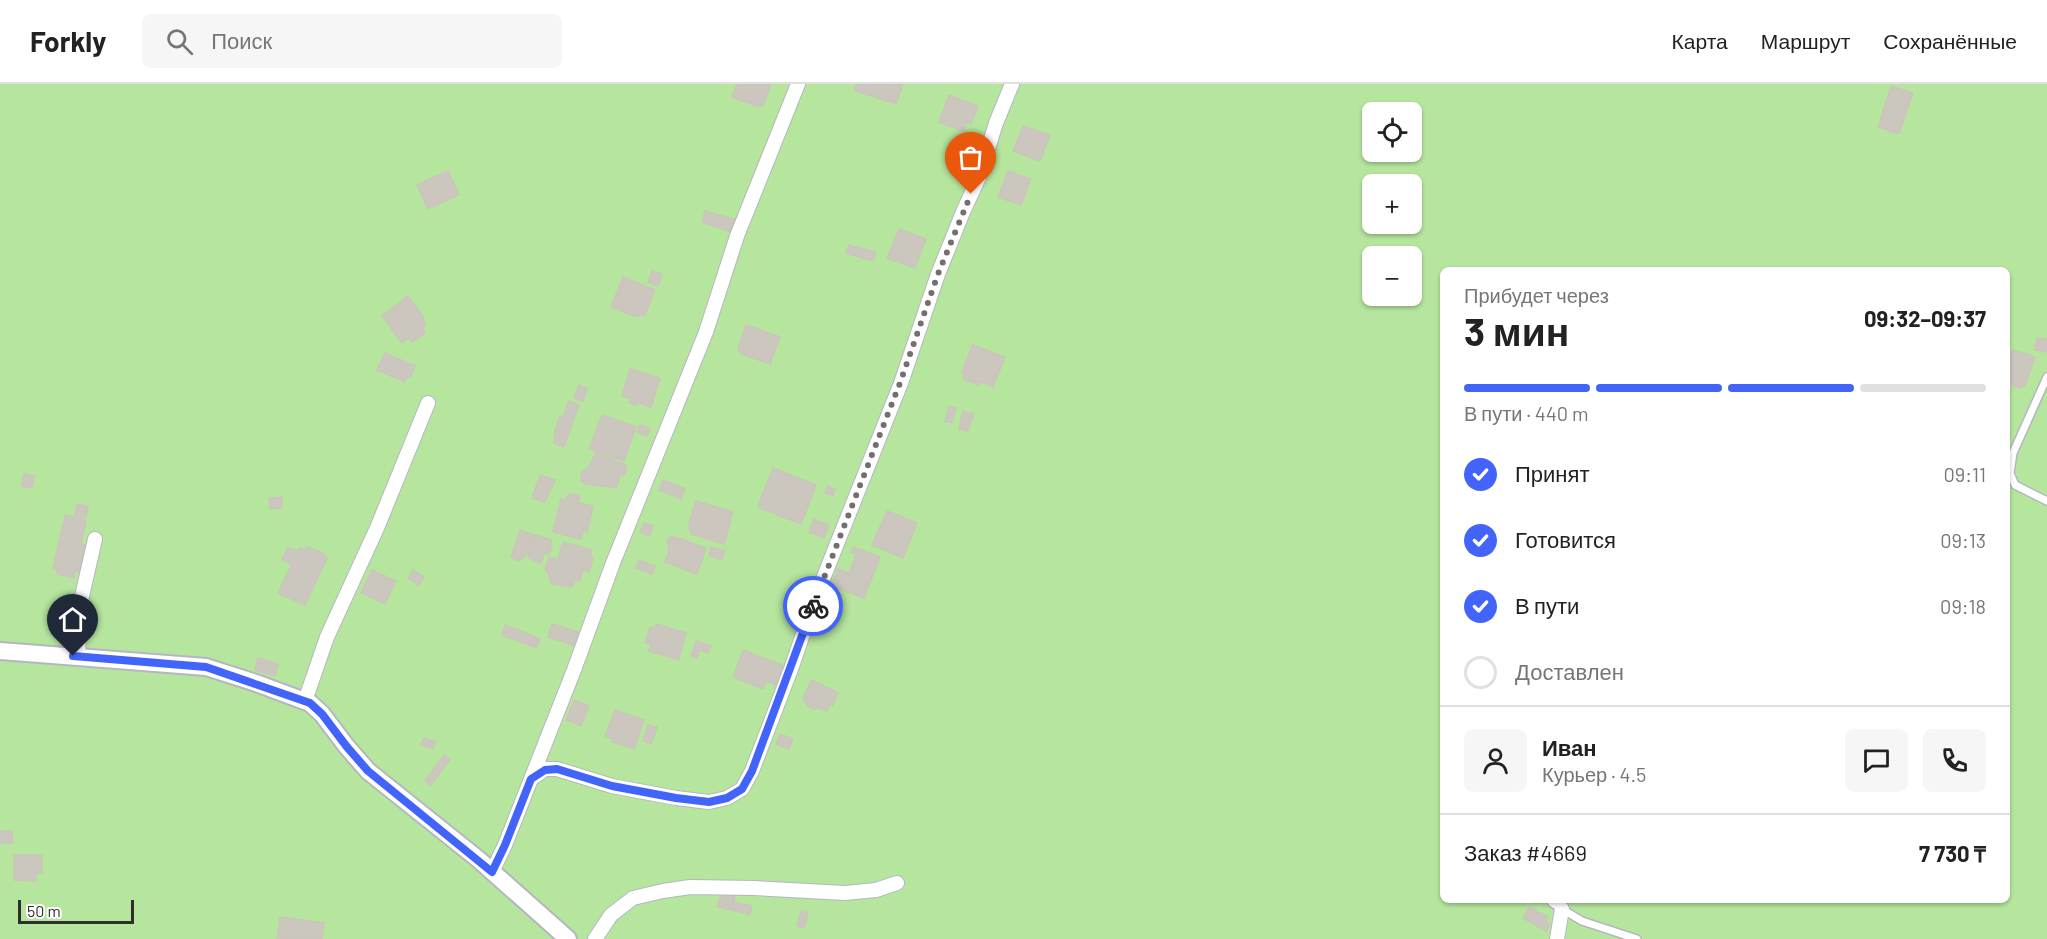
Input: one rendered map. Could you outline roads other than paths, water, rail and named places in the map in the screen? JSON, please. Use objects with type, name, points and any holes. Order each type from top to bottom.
[{"type":"street","points":[[492,872],[505,845],[574,670],[613,563],[706,332],[737,236],[798,84]]},
{"type":"street","points":[[531,779],[545,770],[557,769],[612,786],[709,802],[727,798],[742,789],[752,771],[959,222],[980,177],[996,123],[1012,84]]},
{"type":"street","points":[[305,701],[327,637],[377,528],[428,403]]},
{"type":"street","points":[[78,656],[80,605],[95,539]]},
{"type":"street","points":[[0,651],[206,667],[305,701],[322,714],[368,771],[492,872],[568,939]]},
{"type":"street","points":[[595,939],[611,915],[633,898],[663,891],[690,887],[845,893],[876,890],[897,883]]},
{"type":"street","points":[[1557,939],[1562,909]]},
{"type":"lane","points":[[2047,377],[2013,453],[2010,473],[2015,485],[2047,501]]},
{"type":"lane","points":[[1554,903],[1582,921],[1637,939]]}]
